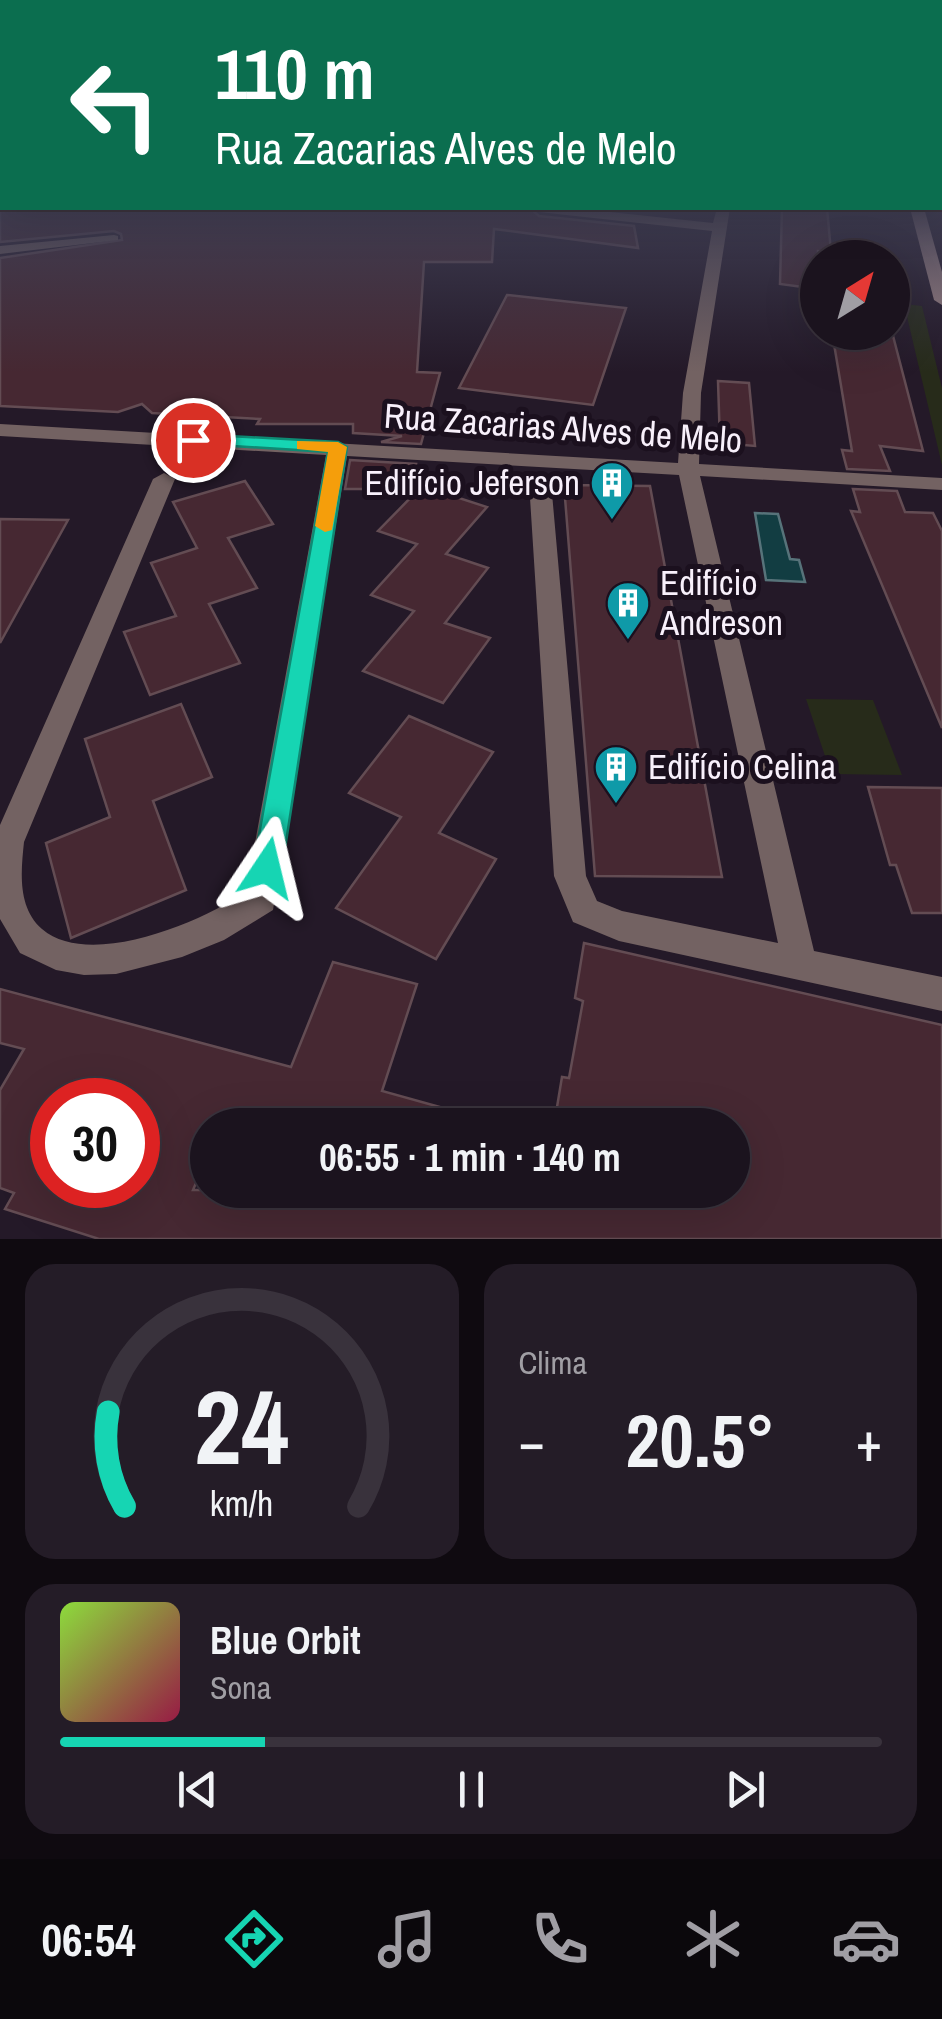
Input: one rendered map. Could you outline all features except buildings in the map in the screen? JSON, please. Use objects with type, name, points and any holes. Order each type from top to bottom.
[{"type":"main road","points":[[930,256],[942,300]]},
{"type":"street","points":[[716,256],[692,393],[688,469],[800,964]]},
{"type":"street","name":"Rua Zacarias Alves de Melo","points":[[0,430],[942,484]]},
{"type":"street","points":[[164,479],[8,842],[4,886],[30,941],[71,962],[155,951],[239,918],[262,900],[338,447]]},
{"type":"street","points":[[540,482],[570,876],[585,911],[601,920],[942,994]]},
{"type":"shaded area","points":[[910,305],[922,306],[942,388],[942,465],[910,329]]},
{"type":"shaded area","points":[[755,513],[778,514],[790,559],[799,560],[805,582],[766,580]]},
{"type":"shaded area","points":[[806,699],[873,700],[902,775],[831,774]]},
{"type":"slow traffic","points":[[303,445],[338,447],[325,526]]},
{"type":"place","name":"Edifício Jeferson","points":[[612,521]]},
{"type":"place","name":"Edifício Andreson","points":[[628,641]]},
{"type":"place","name":"Edifício Celina","points":[[616,805]]},
{"type":"route","points":[[193,440],[338,447],[267,868]]}]
